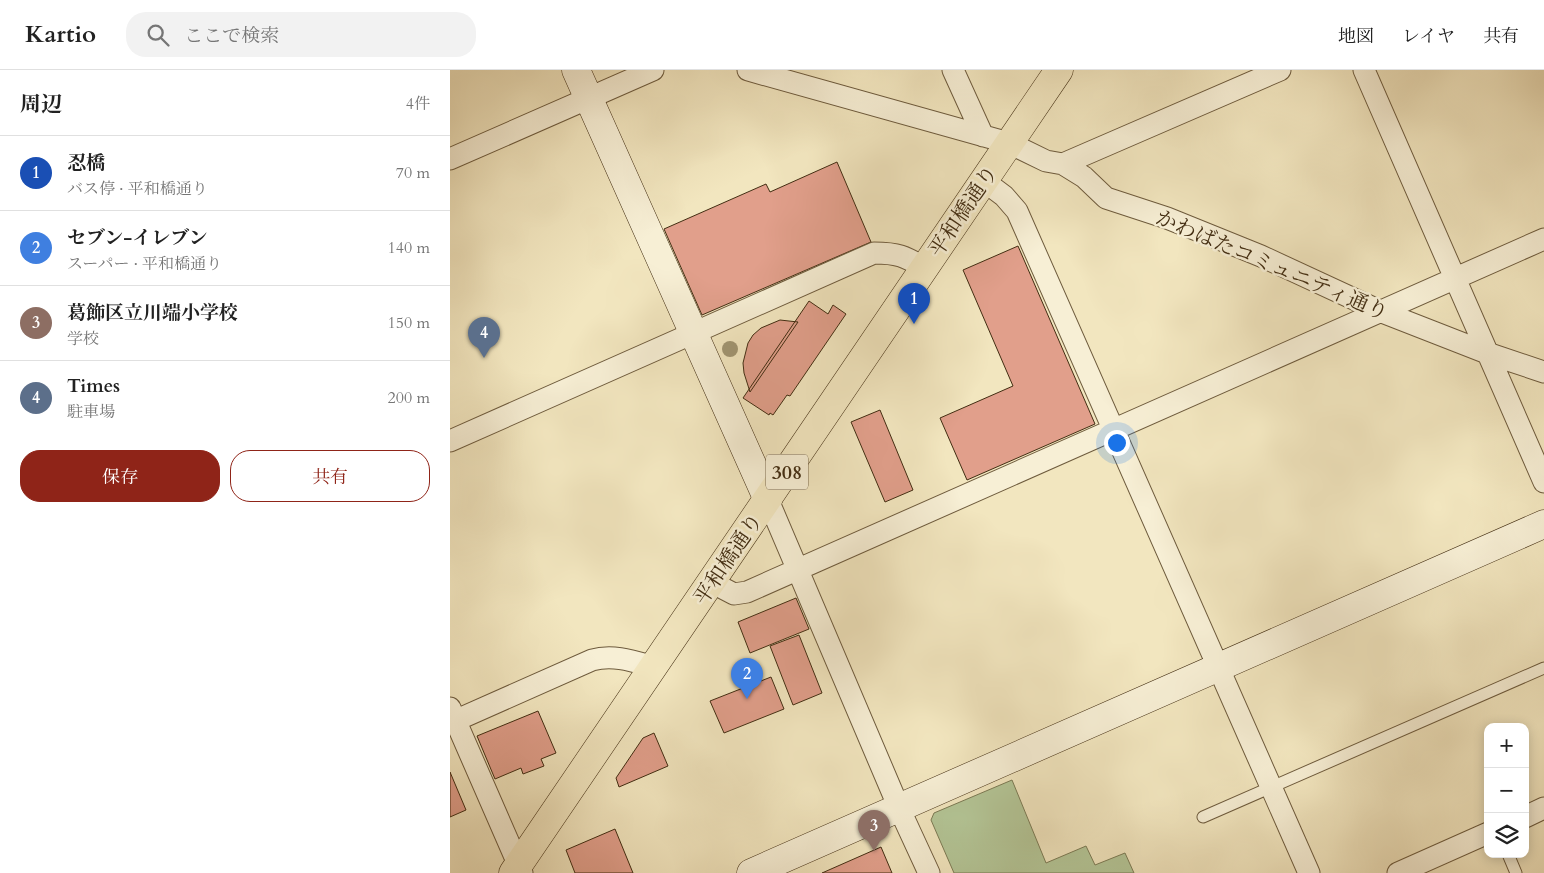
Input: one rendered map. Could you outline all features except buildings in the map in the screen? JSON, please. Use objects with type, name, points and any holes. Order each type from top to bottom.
[{"type":"main road","name":"平和橋通り","points":[[518,870],[1059,70]]},
{"type":"street","points":[[576,70],[768,500],[797,571],[929,873]]},
{"type":"street","points":[[450,159],[653,70]]},
{"type":"street","name":"かわばたコミュニティ通り","points":[[748,70],[1009,143],[1046,161],[1063,164],[1084,177],[1106,198],[1167,218],[1261,256],[1382,312],[1487,353],[1544,372]]},
{"type":"street","points":[[953,70],[983,136]]},
{"type":"street","points":[[1063,164],[1280,70]]},
{"type":"street","points":[[1364,70],[1544,482]]},
{"type":"street","points":[[984,181],[1004,196],[1017,211],[1309,873]]},
{"type":"street","points":[[712,582],[734,594],[747,592],[1544,239]]},
{"type":"street","points":[[450,442],[692,333],[874,254],[904,255],[924,268]]},
{"type":"street","points":[[751,873],[1544,524]]},
{"type":"street","points":[[518,870],[452,717],[603,657],[629,660],[654,667]]},
{"type":"street","points":[[1529,814],[1544,808]]},
{"type":"street","points":[[1398,873],[1484,835]]},
{"type":"lane","points":[[1204,817],[1544,668]]},
{"type":"lane","points":[[1510,858],[1516,873]]},
{"type":"green space","points":[[1012,780],[1046,863],[1086,846],[1095,865],[1125,853],[1134,873],[954,873],[931,820],[934,813]]},
{"type":"place","name":"忍橋","points":[[914,324]]},
{"type":"place","name":"Times","points":[[484,358]]},
{"type":"place","name":"セブン-イレブン","points":[[747,699]]},
{"type":"place","name":"葛飾区立川端小学校","points":[[874,851]]}]
